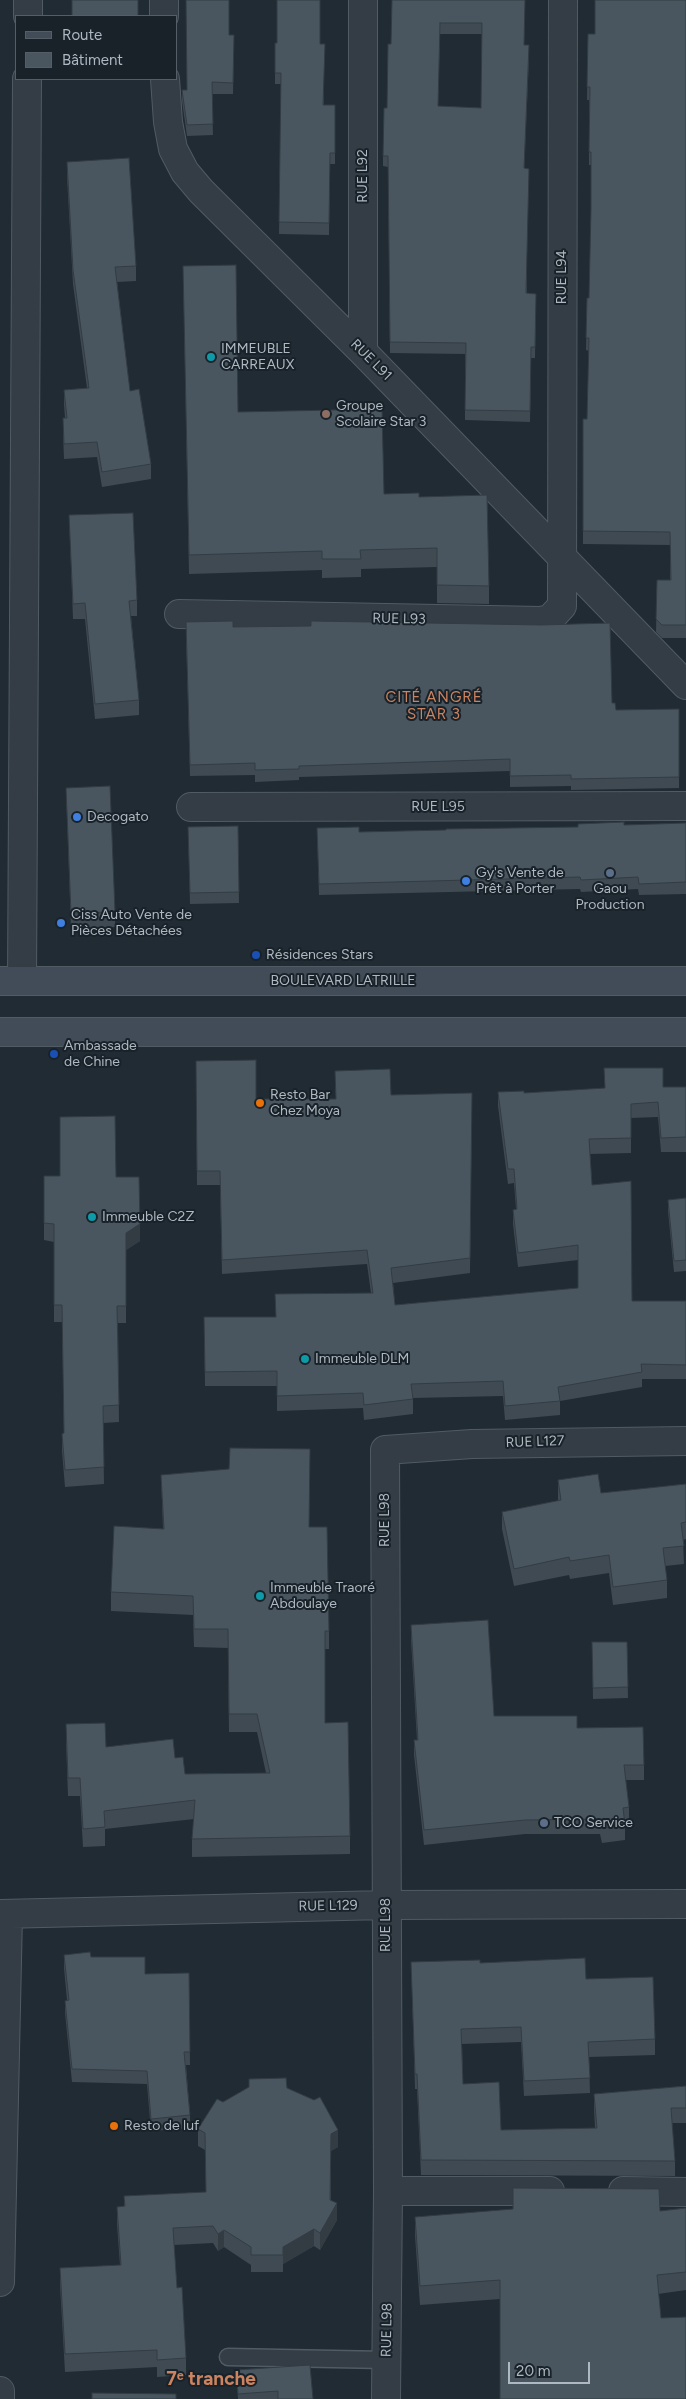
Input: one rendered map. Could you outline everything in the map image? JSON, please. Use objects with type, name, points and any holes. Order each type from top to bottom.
[{"type":"main road","name":"BOULEVARD LATRILLE","points":[[11,981],[686,981]]},
{"type":"main road","points":[[0,1032],[686,1032]]},
{"type":"street","points":[[28,0],[28,15]]},
{"type":"street","points":[[164,0],[164,15]]},
{"type":"street","name":"RUE L92","points":[[363,0],[364,352]]},
{"type":"street","name":"RUE L94","points":[[561,555],[563,0]]},
{"type":"street","points":[[11,981],[27,80]]},
{"type":"street","name":"RUE L91","points":[[165,80],[168,122],[173,149],[184,172],[364,352],[686,684]]},
{"type":"street","name":"RUE L93","points":[[179,614],[541,621],[550,619],[562,606],[561,555]]},
{"type":"street","name":"RUE L95","points":[[190,807],[686,806]]},
{"type":"street","name":"RUE L127","points":[[385,1450],[491,1444],[686,1441]]},
{"type":"street","name":"RUE L98","points":[[385,1450],[388,2191],[386,2399]]},
{"type":"street","name":"RUE L129","points":[[4,1914],[386,1905],[686,1904]]},
{"type":"street","points":[[0,2282],[4,1914]]},
{"type":"street","points":[[388,2191],[686,2192]]},
{"type":"street","points":[[0,2391],[0,2399]]},
{"type":"lane","points":[[228,2357],[386,2360]]},
{"type":"building","points":[[72,0],[138,0],[138,15],[72,15]]},
{"type":"building","points":[[186,0],[229,0],[229,35],[234,35],[233,83],[212,82],[213,124],[187,125],[182,90],[187,90]]},
{"type":"building","points":[[277,0],[320,0],[320,44],[325,44],[323,105],[335,105],[335,153],[330,153],[329,223],[279,222],[281,73],[275,73]]},
{"type":"building","points":[[392,0],[525,0],[524,45],[529,45],[524,168],[529,169],[526,293],[536,294],[535,347],[531,347],[530,411],[465,410],[466,343],[390,342],[388,156],[383,156],[384,108],[387,108],[388,44],[391,44]],"holes":[[[440,23],[482,23],[481,108],[438,106]]]},
{"type":"building","points":[[595,0],[686,0],[686,625],[662,625],[656,619],[657,580],[671,580],[670,532],[583,531],[583,419],[587,419],[589,338],[586,338],[591,209],[591,152],[589,152],[590,87],[587,87],[588,34],[595,34]]},
{"type":"building","points":[[129,158],[136,266],[115,267],[130,391],[139,389],[151,464],[102,472],[97,442],[64,444],[63,418],[67,418],[64,390],[89,388],[73,270],[67,162]]},
{"type":"building","points":[[236,265],[238,412],[382,409],[384,494],[419,493],[419,497],[487,495],[489,586],[437,585],[437,548],[360,550],[361,559],[322,559],[322,551],[189,555],[183,266]]},
{"type":"building","points":[[133,513],[137,600],[129,601],[139,700],[95,704],[85,603],[73,604],[69,515]]},
{"type":"building","points":[[233,621],[233,627],[311,626],[311,621],[541,625],[610,623],[612,703],[615,703],[616,710],[679,709],[679,777],[571,779],[571,775],[510,776],[510,759],[299,766],[299,769],[255,770],[255,763],[190,765],[186,622]]},
{"type":"building","points":[[110,786],[115,912],[71,913],[66,788]]},
{"type":"building","points":[[624,822],[624,825],[686,823],[686,882],[639,884],[638,877],[581,880],[580,877],[319,884],[317,828],[359,827],[359,832],[578,827],[578,824]]},
{"type":"building","points":[[238,826],[239,892],[190,893],[188,827]]},
{"type":"building","points":[[256,1060],[256,1099],[336,1099],[335,1071],[390,1069],[391,1095],[472,1093],[470,1258],[391,1268],[395,1305],[578,1288],[578,1245],[518,1253],[513,1210],[517,1209],[514,1169],[508,1169],[498,1092],[524,1091],[524,1093],[605,1088],[604,1068],[663,1068],[663,1087],[686,1087],[686,1137],[661,1138],[658,1102],[631,1104],[631,1138],[589,1139],[592,1185],[631,1181],[632,1301],[686,1301],[686,1365],[641,1364],[642,1372],[558,1387],[560,1401],[505,1406],[503,1381],[411,1384],[413,1399],[364,1405],[363,1393],[277,1396],[277,1371],[205,1372],[204,1317],[276,1317],[275,1294],[373,1293],[367,1250],[222,1260],[220,1171],[197,1171],[196,1061]]},
{"type":"building","points":[[115,1116],[116,1177],[139,1177],[140,1224],[126,1233],[126,1306],[117,1306],[119,1405],[103,1406],[104,1467],[65,1470],[62,1434],[64,1433],[62,1305],[54,1305],[54,1224],[44,1223],[44,1176],[60,1176],[60,1117]]},
{"type":"building","points":[[686,1198],[686,1260],[674,1261],[668,1200]]},
{"type":"building","points":[[230,1448],[310,1449],[309,1527],[327,1527],[329,1631],[325,1631],[325,1723],[348,1722],[350,1836],[192,1839],[195,1800],[104,1811],[105,1827],[83,1829],[80,1778],[68,1778],[66,1724],[105,1723],[106,1747],[173,1739],[175,1758],[183,1757],[185,1774],[270,1773],[257,1714],[229,1714],[228,1629],[194,1629],[193,1596],[111,1592],[114,1526],[164,1529],[161,1475],[229,1469]]},
{"type":"building","points":[[598,1474],[601,1493],[686,1484],[686,1522],[681,1523],[684,1546],[663,1548],[667,1580],[613,1587],[609,1555],[570,1561],[569,1557],[514,1569],[502,1512],[561,1500],[558,1480]]},
{"type":"building","points":[[488,1620],[494,1716],[577,1716],[577,1728],[643,1727],[644,1765],[624,1765],[629,1807],[623,1808],[625,1825],[602,1828],[600,1819],[525,1820],[424,1830],[414,1740],[418,1740],[411,1625]]},
{"type":"building","points":[[592,1642],[627,1642],[628,1687],[593,1688]]},
{"type":"building","points":[[90,1952],[91,1957],[145,1957],[145,1974],[189,1973],[190,2052],[184,2052],[190,2115],[151,2119],[147,2071],[72,2069],[65,2001],[69,2000],[64,1955]]},
{"type":"building","points":[[585,1958],[586,1979],[653,1977],[655,2039],[588,2042],[590,2078],[524,2081],[521,2027],[461,2029],[463,2084],[499,2082],[501,2130],[597,2128],[594,2094],[686,2086],[686,2108],[671,2108],[675,2161],[421,2160],[417,2074],[415,2074],[411,1962],[480,1960],[480,1963]]},
{"type":"building","points":[[286,2078],[287,2088],[314,2100],[320,2097],[338,2130],[331,2134],[330,2200],[337,2203],[320,2233],[314,2229],[283,2247],[283,2255],[251,2255],[251,2247],[224,2230],[218,2234],[213,2226],[173,2228],[177,2288],[182,2287],[186,2358],[157,2360],[157,2350],[65,2354],[60,2268],[121,2265],[117,2207],[125,2206],[124,2196],[206,2192],[205,2133],[198,2129],[217,2099],[223,2102],[249,2087],[249,2079]]},
{"type":"building","points":[[513,2188],[659,2189],[660,2211],[686,2208],[686,2272],[657,2275],[661,2318],[686,2317],[686,2399],[500,2399],[500,2280],[420,2286],[415,2217],[513,2209]]},
{"type":"building","points":[[310,2365],[313,2399],[278,2399],[278,2391],[238,2394],[236,2370]]},
{"type":"building","points":[[92,2393],[176,2394],[176,2399],[92,2399]]},
{"type":"place","name":"IMMEUBLE CARREAUX","points":[[211,357]]},
{"type":"place","name":"Groupe Scolaire Star 3","points":[[326,414]]},
{"type":"place","name":"Decogato","points":[[77,817]]},
{"type":"place","name":"Gaou Production","points":[[610,873]]},
{"type":"place","name":"Gy's Vente de Prêt à Porter","points":[[466,881]]},
{"type":"place","name":"Ciss Auto Vente de Pièces Détachées","points":[[61,923]]},
{"type":"place","name":"Résidences Stars","points":[[256,955]]},
{"type":"place","name":"Ambassade de Chine","points":[[54,1054]]},
{"type":"place","name":"Resto Bar Chez Moya","points":[[260,1103]]},
{"type":"place","name":"Immeuble C2Z","points":[[92,1217]]},
{"type":"place","name":"Immeuble DLM","points":[[305,1359]]},
{"type":"place","name":"Immeuble Traoré Abdoulaye","points":[[260,1596]]},
{"type":"place","name":"TCO Service","points":[[544,1823]]},
{"type":"place","name":"Resto de luf","points":[[114,2126]]},
{"type":"district","name":"CITÉ ANGRÉ STAR 3","points":[[434,706]]},
{"type":"district","name":"7ᵉ tranche","points":[[211,2379]]}]
